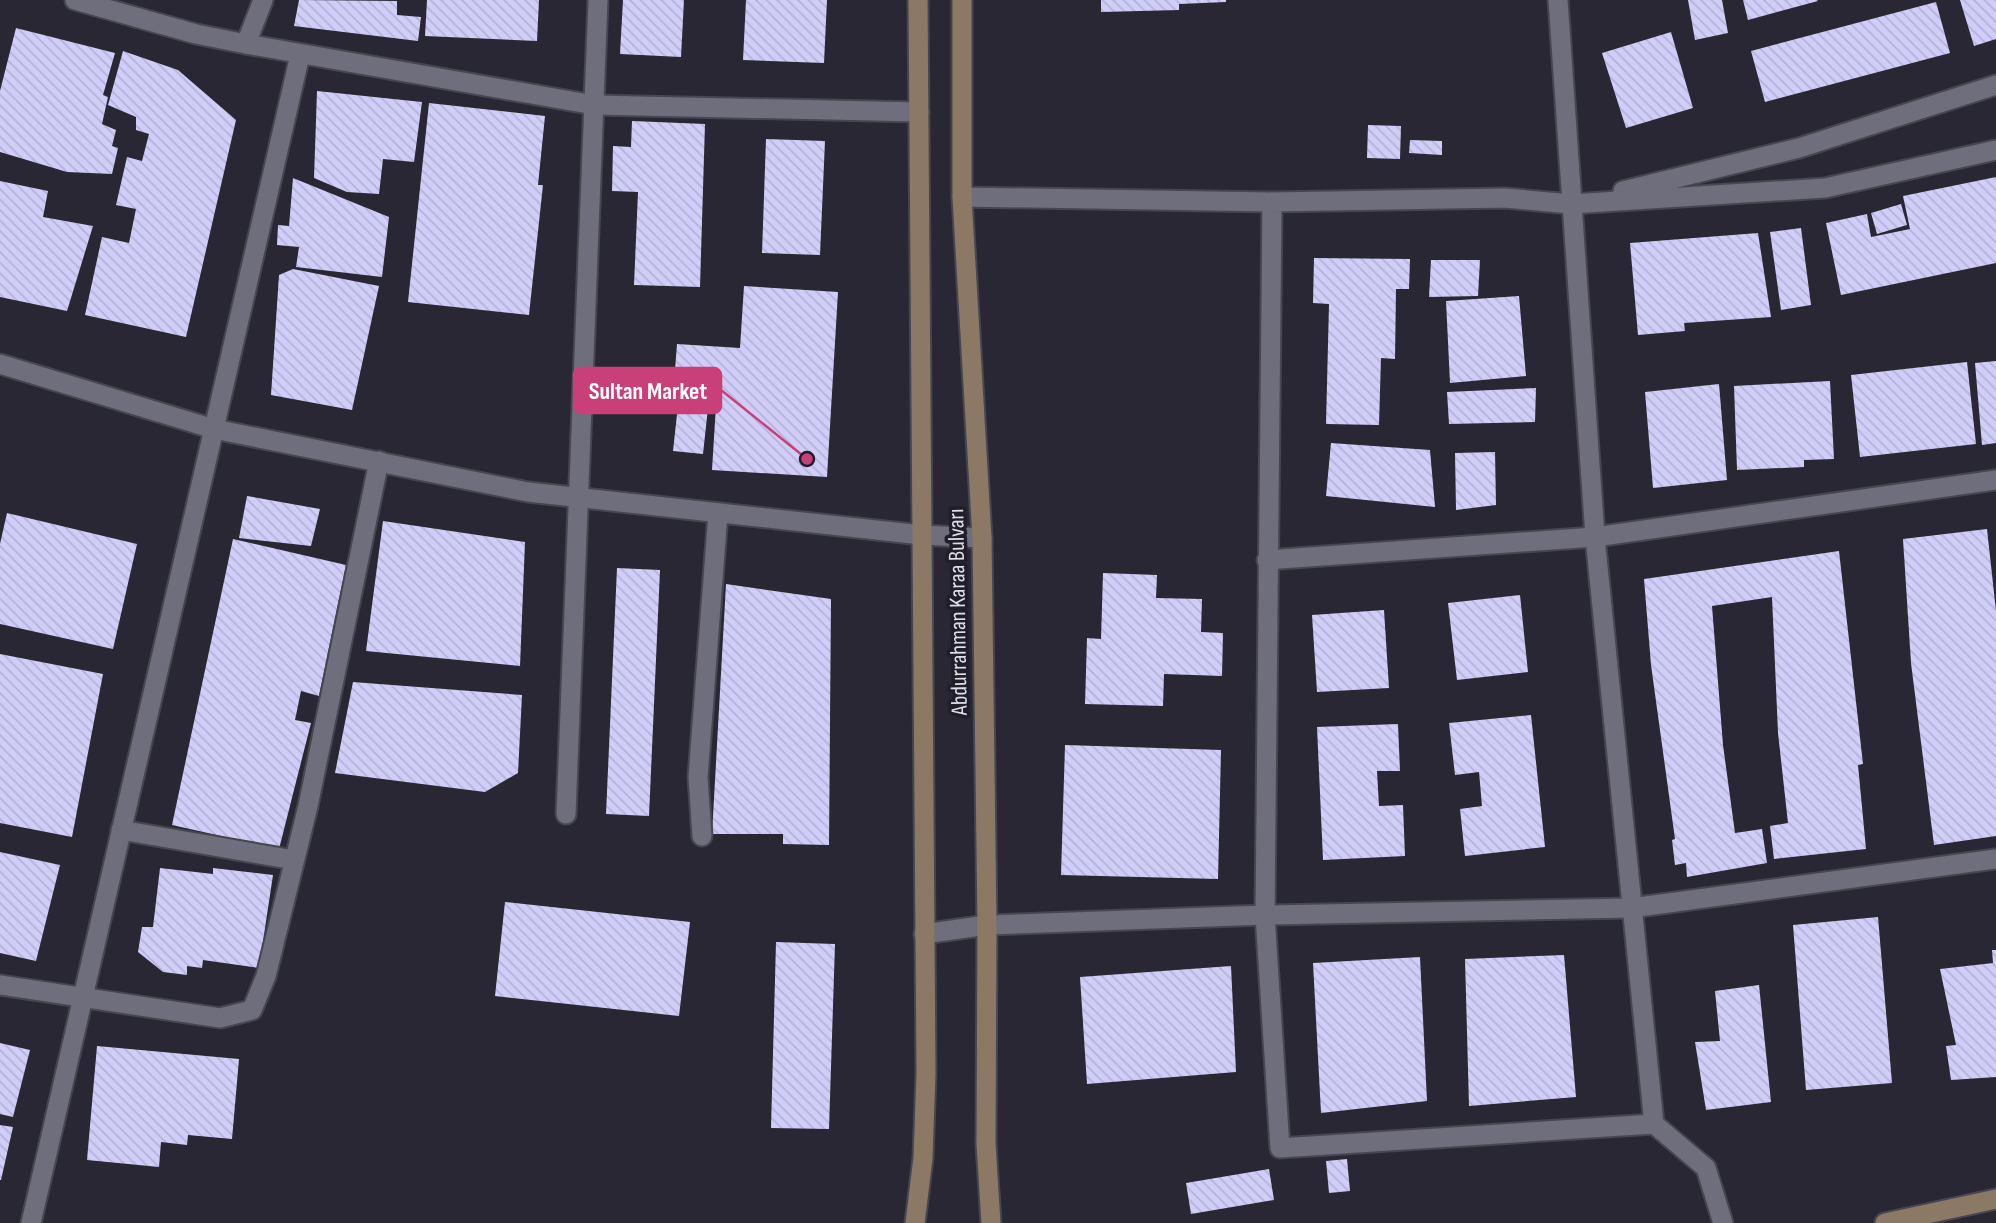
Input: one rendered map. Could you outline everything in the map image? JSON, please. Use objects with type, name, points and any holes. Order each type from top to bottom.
[{"type":"main road","name":"Abdurrahman Karaa Bulvarı","points":[[915,1223],[923,1158],[926,1073],[918,0]]},
{"type":"main road","name":"Abdurrahman Karaa Bulvarı","points":[[962,0],[962,197],[982,538],[987,925],[986,1144],[991,1223]]},
{"type":"main road","points":[[1885,1223],[1996,1199]]},
{"type":"street","points":[[75,0],[196,34],[300,55],[594,105],[919,112]]},
{"type":"street","points":[[246,44],[264,0]]},
{"type":"street","points":[[566,814],[598,0]]},
{"type":"street","points":[[1558,0],[1595,537],[1654,1124],[1706,1168],[1723,1223]]},
{"type":"street","points":[[31,1223],[300,55]]},
{"type":"street","points":[[1571,204],[1799,148],[1996,85]]},
{"type":"street","points":[[962,197],[1272,202],[1505,198],[1571,204],[1825,188],[1996,150]]},
{"type":"street","points":[[1272,202],[1265,915],[1280,1148],[1654,1124]]},
{"type":"street","points":[[0,364],[214,429],[528,492],[922,535],[982,538]]},
{"type":"street","points":[[0,985],[220,1018],[253,1010],[266,976],[308,806],[379,461]]},
{"type":"street","points":[[1267,560],[1595,537],[1996,480]]},
{"type":"street","points":[[702,836],[698,776],[718,513]]},
{"type":"street","points":[[121,830],[293,860]]},
{"type":"street","points":[[924,934],[987,925],[1265,915],[1631,908],[1996,859]]},
{"type":"building","points":[[299,0],[397,1],[397,15],[421,17],[418,41],[294,26]]},
{"type":"building","points":[[427,0],[539,0],[537,41],[425,36]]},
{"type":"building","points":[[623,0],[684,0],[681,57],[620,54]]},
{"type":"building","points":[[746,0],[827,0],[824,63],[743,60]]},
{"type":"building","points":[[1101,0],[1226,2],[1179,4],[1179,10],[1101,12]]},
{"type":"building","points":[[1688,0],[1722,0],[1728,33],[1695,40]]},
{"type":"building","points":[[1743,0],[1817,0],[1818,1],[1748,20]]},
{"type":"building","points":[[1960,0],[1996,0],[1996,39],[1974,46]]},
{"type":"building","points":[[1936,2],[1950,53],[1765,102],[1751,51]]},
{"type":"building","points":[[16,28],[115,53],[103,95],[108,97],[102,124],[116,130],[112,146],[118,148],[112,174],[67,172],[0,152],[0,91]]},
{"type":"building","points":[[1671,32],[1693,108],[1626,128],[1602,53]]},
{"type":"building","points":[[123,51],[178,70],[236,120],[186,337],[85,315],[102,237],[129,243],[136,209],[116,205],[127,157],[142,161],[149,134],[136,130],[136,117],[108,105]]},
{"type":"building","points":[[317,91],[422,102],[414,162],[383,159],[379,194],[347,192],[314,178]]},
{"type":"building","points":[[429,103],[545,116],[538,185],[543,185],[529,315],[408,302]]},
{"type":"building","points":[[632,121],[705,124],[700,287],[634,285],[638,192],[612,191],[613,146],[631,147]]},
{"type":"building","points":[[1368,125],[1401,126],[1400,159],[1367,158]]},
{"type":"building","points":[[766,139],[825,141],[820,255],[762,253]]},
{"type":"building","points":[[1410,140],[1442,141],[1442,155],[1409,153]]},
{"type":"building","points":[[1996,177],[1996,263],[1841,295],[1826,223],[1867,214],[1871,237],[1910,229],[1903,196]]},
{"type":"building","points":[[293,178],[389,217],[382,277],[296,267],[299,247],[277,245],[278,225],[289,226]]},
{"type":"building","points":[[0,181],[48,191],[43,217],[93,226],[67,311],[0,297]]},
{"type":"building","points":[[1901,204],[1907,225],[1877,234],[1871,213]]},
{"type":"building","points":[[1801,228],[1811,305],[1781,310],[1770,232]]},
{"type":"building","points":[[1758,233],[1771,317],[1684,323],[1685,331],[1638,335],[1630,243]]},
{"type":"building","points":[[1314,258],[1410,259],[1409,289],[1396,289],[1395,359],[1381,358],[1379,425],[1326,424],[1329,304],[1313,303]]},
{"type":"building","points":[[1431,260],[1480,260],[1478,296],[1429,297]]},
{"type":"building","points":[[293,269],[379,286],[352,410],[271,395],[279,275]]},
{"type":"building","points":[[744,286],[838,292],[827,477],[712,470],[718,373],[675,370],[677,344],[740,348]]},
{"type":"building","points":[[1519,296],[1526,376],[1450,383],[1446,301]]},
{"type":"building","points":[[1996,361],[1996,443],[1982,445],[1975,363]]},
{"type":"building","points":[[1967,362],[1976,444],[1860,457],[1851,375]]},
{"type":"building","points":[[1830,381],[1834,459],[1804,460],[1804,467],[1737,470],[1734,386]]},
{"type":"building","points":[[1719,384],[1727,480],[1653,488],[1645,392]]},
{"type":"building","points":[[1536,388],[1535,422],[1449,424],[1447,392]]},
{"type":"building","points":[[678,405],[708,408],[703,454],[673,451]]},
{"type":"building","points":[[1331,443],[1430,450],[1435,507],[1326,496]]},
{"type":"building","points":[[1495,452],[1496,505],[1456,510],[1455,453]]},
{"type":"building","points":[[247,496],[320,509],[311,546],[239,538]]},
{"type":"building","points":[[7,513],[137,544],[113,649],[0,624],[0,544]]},
{"type":"building","points":[[383,521],[525,542],[520,666],[366,651]]},
{"type":"building","points":[[1987,529],[1996,611],[1996,836],[1934,845],[1911,663],[1903,539]]},
{"type":"building","points":[[233,539],[346,565],[319,696],[301,691],[295,720],[311,723],[279,849],[172,825]]},
{"type":"building","points":[[1839,551],[1863,764],[1858,765],[1866,849],[1774,859],[1770,826],[1788,823],[1778,733],[1772,597],[1712,606],[1723,745],[1735,833],[1762,829],[1767,863],[1687,877],[1686,863],[1675,865],[1672,840],[1675,839],[1651,665],[1644,579]]},
{"type":"building","points":[[617,568],[660,570],[649,816],[606,814]]},
{"type":"building","points":[[1103,573],[1157,575],[1156,598],[1202,599],[1201,632],[1223,633],[1222,676],[1164,674],[1163,706],[1085,704],[1087,638],[1101,639]]},
{"type":"building","points":[[726,584],[831,599],[829,845],[783,844],[783,834],[712,834]]},
{"type":"building","points":[[1520,595],[1528,672],[1457,680],[1448,603]]},
{"type":"building","points":[[1384,610],[1389,688],[1317,692],[1312,615]]},
{"type":"building","points":[[0,654],[103,674],[72,837],[0,823]]},
{"type":"building","points":[[353,682],[522,695],[518,773],[485,792],[335,773]]},
{"type":"building","points":[[1531,715],[1545,847],[1465,856],[1460,809],[1482,806],[1479,772],[1455,775],[1449,723]]},
{"type":"building","points":[[1398,724],[1400,771],[1377,771],[1379,806],[1403,805],[1405,856],[1323,860],[1317,727]]},
{"type":"building","points":[[1065,745],[1221,750],[1218,879],[1061,875]]},
{"type":"building","points":[[0,852],[60,865],[36,961],[0,953]]},
{"type":"building","points":[[160,868],[213,874],[213,868],[273,875],[259,968],[203,960],[202,968],[187,966],[187,975],[163,972],[138,952],[142,927],[153,927]]},
{"type":"building","points":[[505,902],[690,922],[679,1016],[495,996]]},
{"type":"building","points":[[1878,917],[1892,1083],[1806,1090],[1793,925]]},
{"type":"building","points":[[776,942],[835,944],[829,1129],[771,1128]]},
{"type":"building","points":[[1992,950],[1996,950],[1996,1077],[1951,1080],[1946,1046],[1956,1045],[1940,969],[1993,963]]},
{"type":"building","points":[[1564,955],[1576,1097],[1469,1106],[1465,959]]},
{"type":"building","points":[[1420,957],[1427,1101],[1321,1113],[1313,963]]},
{"type":"building","points":[[1231,966],[1236,1072],[1087,1084],[1080,977]]},
{"type":"building","points":[[1759,985],[1771,1102],[1706,1110],[1695,1042],[1720,1041],[1715,991]]},
{"type":"building","points":[[0,1043],[30,1050],[13,1117],[0,1114]]},
{"type":"building","points":[[97,1046],[239,1059],[232,1139],[188,1135],[187,1145],[161,1142],[159,1167],[87,1160]]},
{"type":"building","points":[[0,1125],[13,1127],[1,1180],[0,1180]]},
{"type":"building","points":[[1347,1159],[1350,1191],[1329,1193],[1326,1161]]},
{"type":"building","points":[[1269,1169],[1274,1200],[1191,1214],[1186,1183]]},
{"type":"place","name":"Sultan Market","points":[[807,459]]}]
